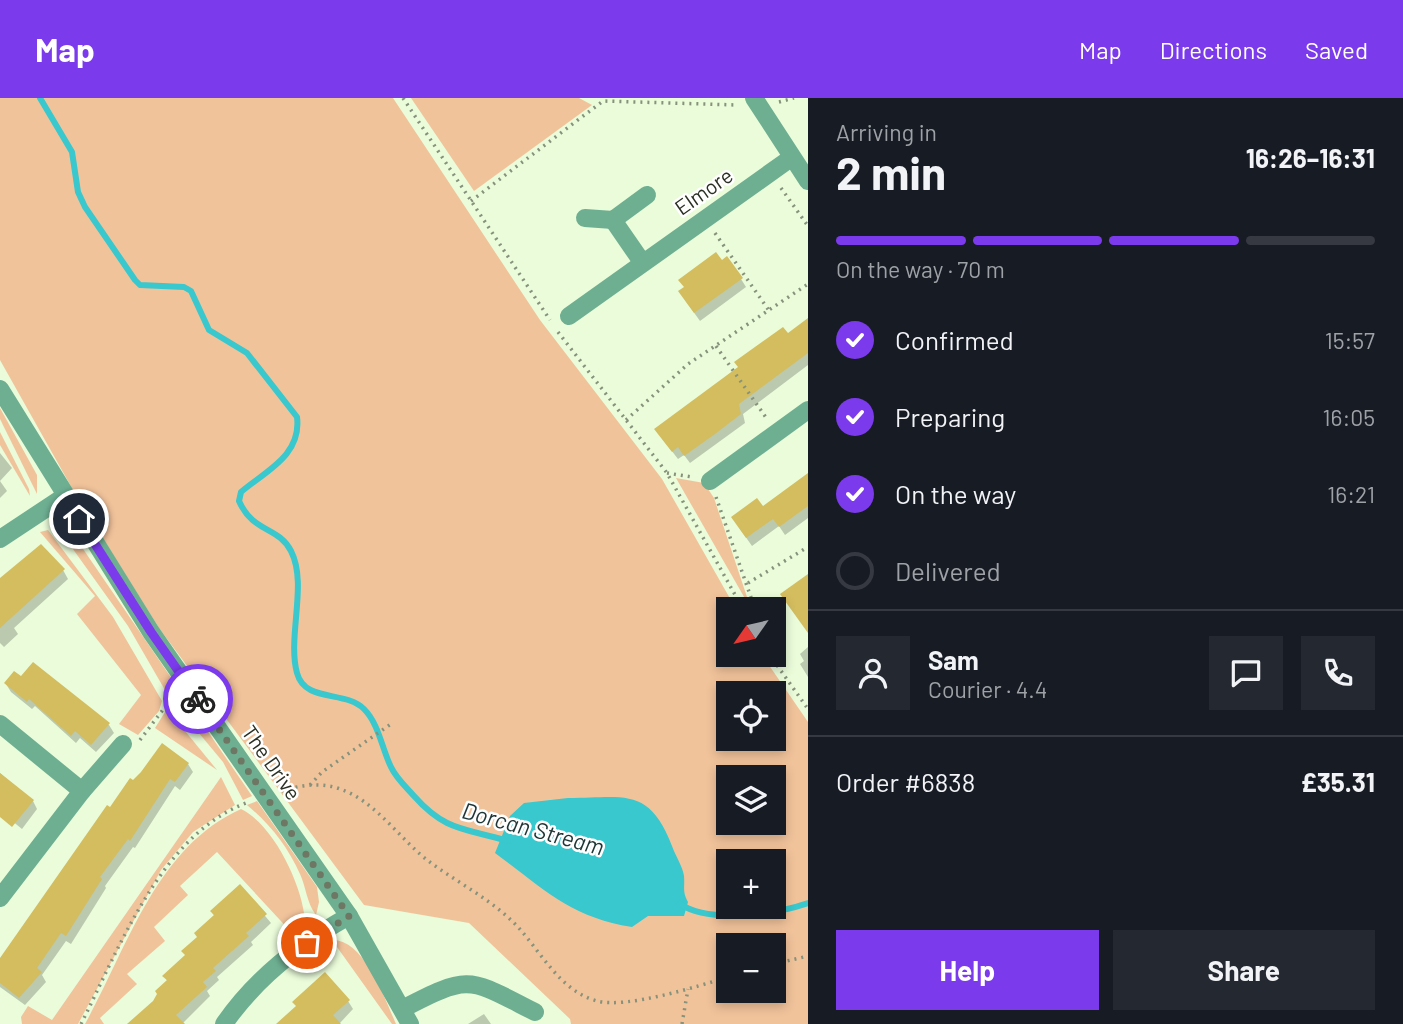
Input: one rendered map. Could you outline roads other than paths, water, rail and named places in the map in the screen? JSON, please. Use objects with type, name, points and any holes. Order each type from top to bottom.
[{"type":"street","points":[[756,101],[808,181]]},
{"type":"street","name":"Elmore","points":[[569,316],[791,158]]},
{"type":"street","name":"Elmore","points":[[613,220],[647,195]]},
{"type":"street","points":[[585,218],[613,220],[642,262]]},
{"type":"street","name":"The Drive","points":[[0,389],[151,632],[349,916],[407,1016]]},
{"type":"street","points":[[710,481],[808,410]]},
{"type":"street","points":[[0,539],[65,496]]},
{"type":"street","points":[[0,724],[82,791]]},
{"type":"street","points":[[0,898],[82,791],[123,744]]},
{"type":"street","points":[[224,1024],[247,995],[293,953],[349,916]]},
{"type":"street","points":[[407,1016],[445,987],[465,982],[499,994],[536,1012]]},
{"type":"water","points":[[619,797],[644,804],[654,813],[683,872],[684,892],[688,902],[684,916],[648,916],[632,927],[591,916],[559,900],[495,853],[510,816],[524,803],[568,798]]},
{"type":"waterway","name":"Dorcan Stream","points":[[40,98],[72,152],[78,192],[85,207],[135,280],[140,285],[184,287],[191,291],[209,330],[247,353],[297,417],[297,431],[288,453],[241,492],[239,501],[251,519],[286,543],[296,564],[298,595],[294,643],[297,673],[301,682],[317,693],[356,703],[364,709],[373,722],[396,775],[425,808],[446,823],[508,841]]},
{"type":"waterway","name":"Dorcan Stream","points":[[680,904],[708,914],[743,915],[779,911],[808,903]]}]
